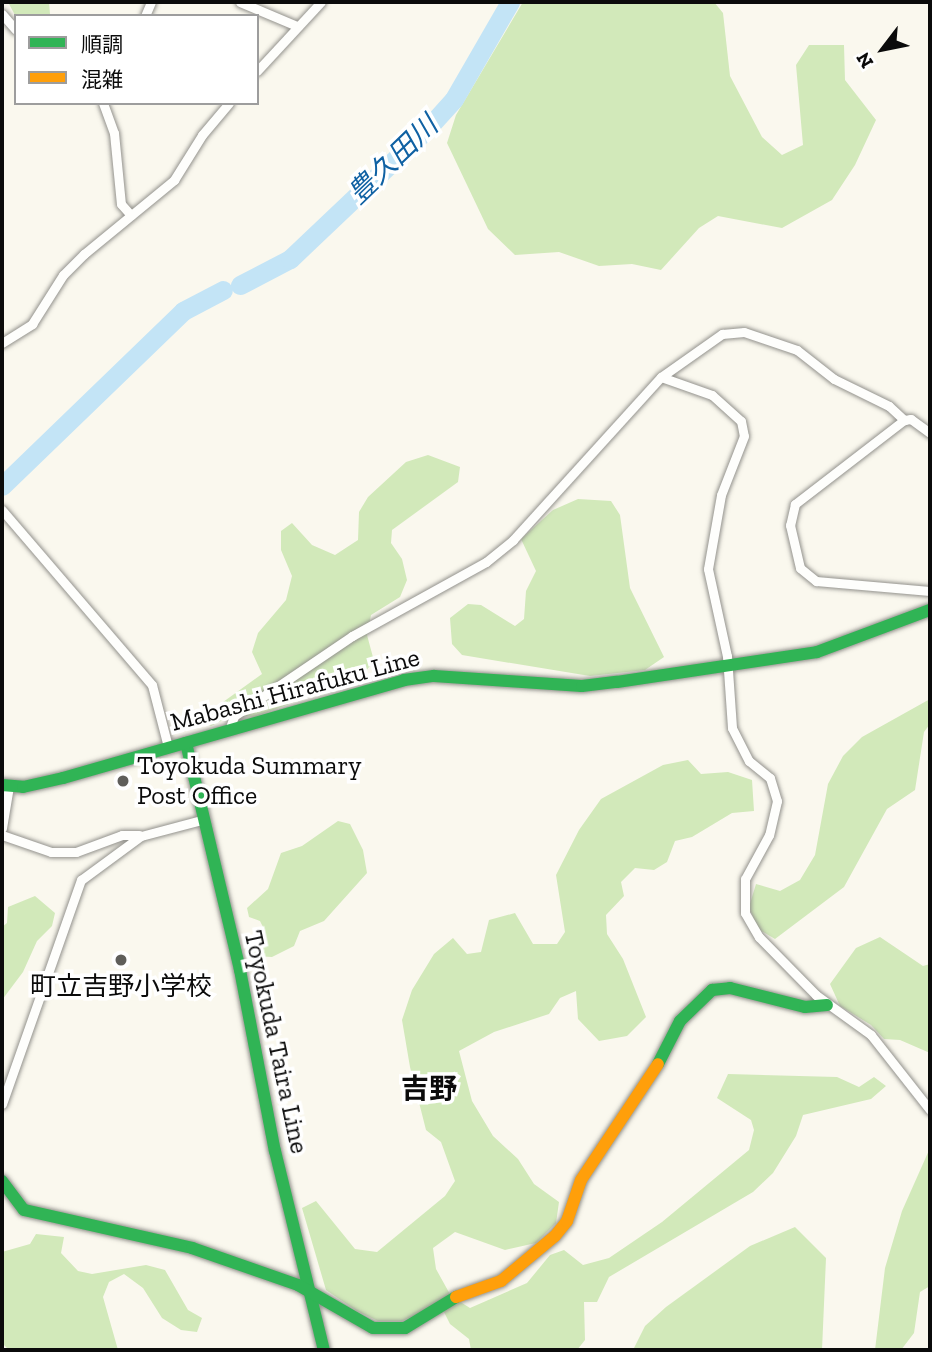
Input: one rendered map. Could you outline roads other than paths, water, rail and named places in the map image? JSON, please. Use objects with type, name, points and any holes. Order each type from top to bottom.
[{"type":"main road","name":"Mabashi Hirafuku Line","points":[[5,785],[43,783],[359,691],[434,676],[582,686],[729,667],[834,647],[930,610]]},
{"type":"main road","name":"Toyokuda Taira Line","points":[[186,743],[205,818],[275,1150],[324,1350]]},
{"type":"main road","points":[[2,1181],[24,1210],[123,1228],[192,1248],[310,1291],[373,1328],[405,1328],[456,1297],[500,1280],[535,1256],[567,1221],[588,1169],[692,1006],[720,986],[805,1007],[827,1005]]},
{"type":"street","points":[[240,2],[290,19],[298,26]]},
{"type":"street","points":[[259,69],[321,2]]},
{"type":"street","points":[[2,14],[14,28]]},
{"type":"street","points":[[104,105],[114,133],[121,204],[131,215]]},
{"type":"street","points":[[2,343],[32,324],[63,275],[174,180],[202,135],[227,105]]},
{"type":"street","points":[[229,730],[234,716],[352,636],[486,562],[513,540],[661,377],[702,345],[734,330],[797,350],[812,365],[889,406],[904,420]]},
{"type":"street","points":[[661,377],[712,395],[741,421],[744,436],[721,495],[708,569],[729,667],[736,741],[750,761],[770,778],[777,801],[769,835],[745,879],[745,913],[759,937],[827,1005],[871,1035],[930,1110]]},
{"type":"street","points":[[930,433],[911,419],[904,420],[795,504],[790,525],[800,568],[816,581],[930,591]]},
{"type":"street","points":[[2,510],[152,685],[168,747]]},
{"type":"street","points":[[2,828],[5,785]]},
{"type":"street","points":[[2,835],[51,852],[75,852],[122,835],[141,835],[205,818]]},
{"type":"street","points":[[2,1104],[81,880],[141,835]]},
{"type":"waterway","name":"豊久田川","points":[[240,285],[290,259],[427,129],[454,99],[510,2]]},
{"type":"waterway","name":"豊久田川","points":[[2,486],[183,311],[223,290]]},
{"type":"place","name":"Toyokuda Summary Post Office","points":[[123,781]]},
{"type":"place","name":"町立吉野小学校","points":[[121,960]]},
{"type":"district","name":"吉野","points":[[429,1089]]}]
